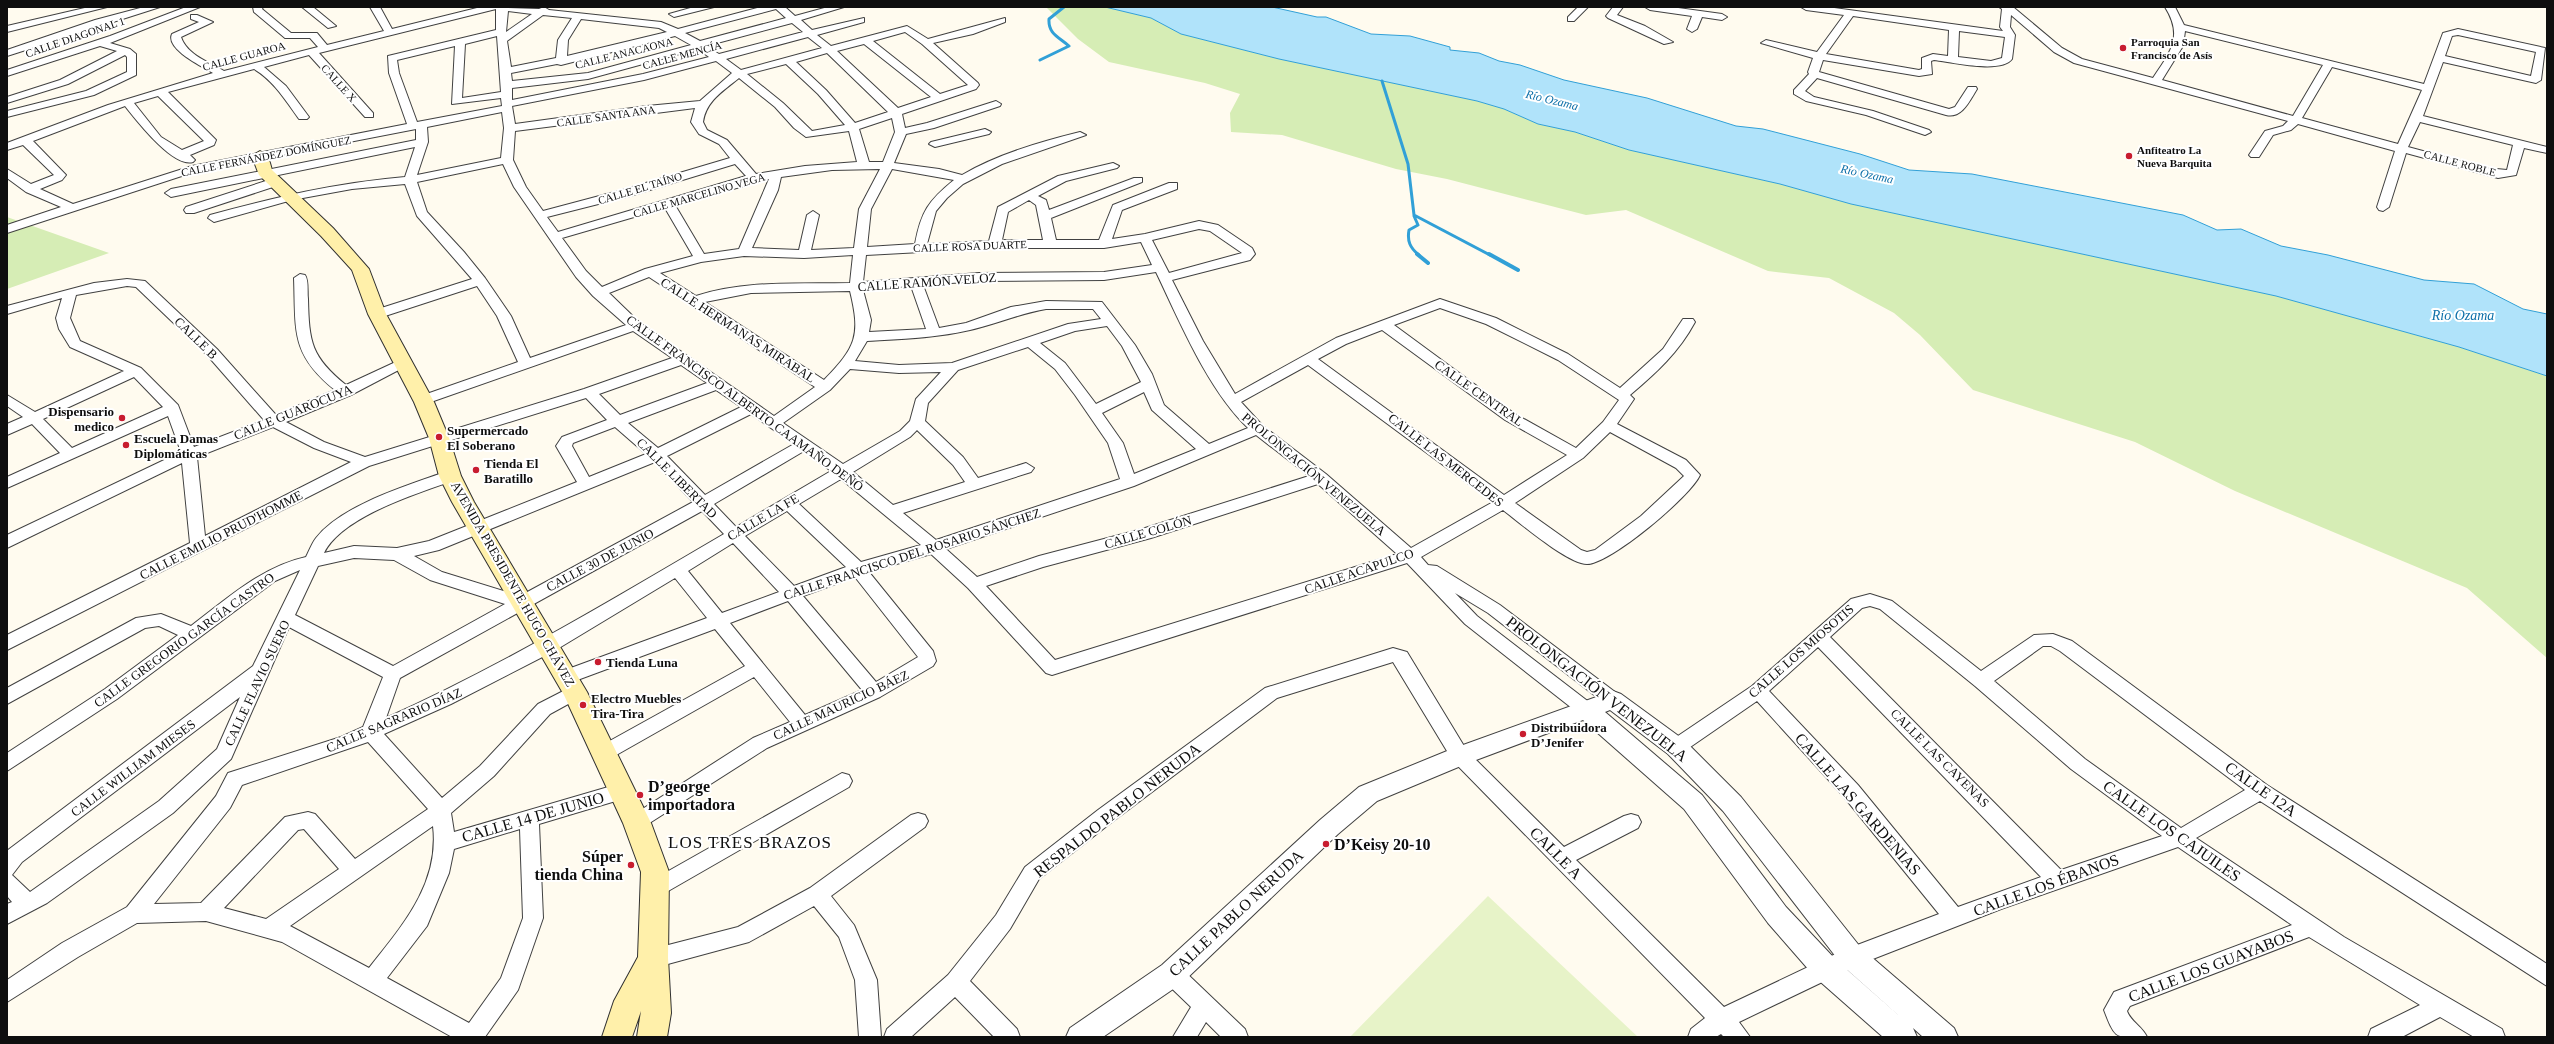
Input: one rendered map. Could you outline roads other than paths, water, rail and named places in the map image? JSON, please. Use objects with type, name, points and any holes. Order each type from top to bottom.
[{"type":"main road","name":"AVENIDA PRESIDENTE HUGO CHÁVEZ","points":[[274,179],[327,232],[360,269],[377,314],[405,363],[423,400],[439,438],[450,476],[521,603],[570,684],[622,791],[655,872],[656,888],[653,958],[654,1025]]},
{"type":"main road","name":"AVENIDA PRESIDENTE HUGO CHÁVEZ","points":[[621,1024],[653,958]]},
{"type":"main road","points":[[621,1024],[636,1004],[645,1003],[652,1006],[654,1025]]},
{"type":"street","points":[[7,30],[102,7]]},
{"type":"street","points":[[7,53],[98,22],[154,7]]},
{"type":"street","points":[[258,7],[257,10],[289,36],[313,35],[324,48]]},
{"type":"street","points":[[309,9],[322,7]]},
{"type":"street","points":[[375,7],[389,32]]},
{"type":"street","points":[[190,210],[274,179],[352,185],[410,180],[507,160],[510,128],[499,7]]},
{"type":"street","name":"CALLE GUAROA","points":[[7,147],[112,107],[159,91],[254,65],[499,7],[661,26],[678,32],[762,91],[810,135],[853,127]]},
{"type":"street","points":[[526,364],[504,316],[480,281],[460,255],[421,213],[410,180],[420,148],[417,126],[390,60],[395,56],[460,41],[502,35],[552,7]]},
{"type":"street","points":[[661,26],[682,7]]},
{"type":"street","points":[[674,14],[709,7]]},
{"type":"street","points":[[460,41],[456,102],[507,92],[561,62],[772,7]]},
{"type":"street","points":[[775,422],[826,387],[846,364],[862,338],[864,320],[856,287],[865,209],[887,167],[901,132],[896,113],[829,49],[779,7]]},
{"type":"street","name":"CALLE ANACAONA","points":[[507,92],[588,76],[839,7]]},
{"type":"street","points":[[1571,19],[1582,7]]},
{"type":"street","points":[[1618,7],[1610,16],[1641,28],[1668,42]]},
{"type":"street","points":[[1650,7],[1722,17]]},
{"type":"street","points":[[1806,7],[2010,35]]},
{"type":"street","points":[[1766,43],[1819,56],[1919,73],[1928,72],[1926,60],[1929,58],[1953,59],[1991,64],[2002,63],[2007,59],[2010,35],[2005,27],[2006,7]]},
{"type":"street","points":[[2006,7],[2068,57],[2155,83],[2402,148]]},
{"type":"street","points":[[2155,83],[2180,43],[2181,28],[2170,7]]},
{"type":"street","points":[[309,9],[331,26]]},
{"type":"street","points":[[194,12],[208,22],[176,36],[177,42],[187,53],[222,74]]},
{"type":"street","name":"CALLE DIAGONAL 1","points":[[7,73],[97,42],[194,12]]},
{"type":"street","points":[[1692,29],[1698,14]]},
{"type":"street","points":[[1851,14],[1819,56],[1814,72],[1815,74],[1798,92],[1803,96],[1869,113],[1926,132]]},
{"type":"street","points":[[561,62],[563,40],[578,16]]},
{"type":"street","name":"CALLE MENCÍA","points":[[507,92],[644,77],[861,20]]},
{"type":"street","points":[[926,42],[969,32],[1002,20]]},
{"type":"street","points":[[1953,59],[1954,28]]},
{"type":"street","points":[[2181,28],[2428,88]]},
{"type":"street","points":[[753,178],[723,142],[703,132],[697,122],[699,110],[703,104],[737,74],[864,39],[907,29],[926,42],[974,85],[972,88],[853,127]]},
{"type":"street","points":[[2383,207],[2402,148],[2418,118],[2448,33],[2454,31],[2544,48],[2536,80]]},
{"type":"street","points":[[864,39],[940,99]]},
{"type":"street","points":[[7,114],[90,93],[132,73],[132,56],[126,51],[97,42]]},
{"type":"street","points":[[7,100],[64,82],[126,51]]},
{"type":"street","name":"CALLE X","points":[[311,51],[369,115]]},
{"type":"street","points":[[2438,58],[2547,83]]},
{"type":"street","points":[[788,60],[822,92],[853,127],[864,166]]},
{"type":"street","points":[[2255,155],[2269,133],[2287,128],[2296,120],[2329,64]]},
{"type":"street","points":[[254,65],[268,73],[282,88],[303,117]]},
{"type":"street","points":[[1815,74],[1950,113],[1959,109],[1972,89]]},
{"type":"street","points":[[159,91],[171,100],[210,140],[210,143],[180,155]]},
{"type":"street","name":"CALLE FERNÁNDEZ DOMÍNGUEZ","points":[[7,229],[70,207],[94,202],[192,169],[274,179],[507,92]]},
{"type":"street","points":[[90,93],[112,107]]},
{"type":"street","points":[[127,102],[157,139],[191,162],[192,169]]},
{"type":"street","name":"CALLE SANTA ANA","points":[[510,128],[647,109],[703,104]]},
{"type":"street","points":[[901,132],[930,126],[996,104]]},
{"type":"street","points":[[2418,118],[2547,150]]},
{"type":"street","points":[[930,126],[935,137],[935,147],[985,132]]},
{"type":"street","points":[[920,248],[930,210],[949,189],[989,164],[1033,148],[1080,135]]},
{"type":"street","points":[[25,140],[60,175],[58,178],[30,189]]},
{"type":"street","name":"CALLE ROBLE","points":[[2402,148],[2484,171],[2508,175],[2512,172],[2519,144]]},
{"type":"street","points":[[171,193],[274,179],[420,148]]},
{"type":"street","name":"CALLE EL TAÍNO","points":[[541,215],[626,193],[738,159]]},
{"type":"street","name":"CALLE FRANCISCO ALBERTO CAAMAÑO DEÑÓ","points":[[507,160],[520,186],[541,215],[553,237],[581,274],[598,293],[635,326],[681,360],[775,422],[842,471],[934,547],[974,584],[1052,668]]},
{"type":"street","name":"CALLE MARCELINO VEGA","points":[[553,237],[753,178],[776,174],[864,166],[938,170],[965,179]]},
{"type":"street","points":[[995,244],[1002,210],[1062,178],[1112,166]]},
{"type":"street","points":[[7,173],[30,189],[70,207]]},
{"type":"street","points":[[744,252],[772,190],[776,174]]},
{"type":"street","points":[[214,218],[274,179]]},
{"type":"street","points":[[1045,216],[1138,180]]},
{"type":"street","points":[[1104,244],[1117,208],[1173,186]]},
{"type":"street","points":[[1030,196],[1042,203],[1050,243]]},
{"type":"street","points":[[668,204],[700,258]]},
{"type":"street","points":[[804,254],[813,215]]},
{"type":"street","name":"CALLE ROSA DUARTE","points":[[598,293],[650,272],[700,258],[744,252],[804,254],[995,244],[1104,244],[1145,238],[1206,226],[1226,234],[1248,251],[1249,254],[1245,257],[1163,273]]},
{"type":"street","name":"PROLONGACIÓN VENEZUELA","points":[[1145,238],[1196,341],[1232,401],[1258,429],[1321,478],[1410,556],[1471,620],[1588,711],[1693,802],[1777,915],[1826,969],[1903,1037]]},
{"type":"street","name":"CALLE HERMANAS MIRABAL","points":[[650,272],[826,387]]},
{"type":"street","name":"CALLE RAMÓN VELOZ","points":[[695,301],[716,294],[751,289],[856,287],[979,277],[1104,276],[1163,273]]},
{"type":"street","points":[[300,278],[303,307],[301,330],[309,354],[321,372],[346,392]]},
{"type":"street","points":[[377,314],[480,281]]},
{"type":"street","name":"CALLE B","points":[[7,310],[70,293],[131,282],[140,284],[212,352],[274,422],[319,445],[364,462]]},
{"type":"street","points":[[916,283],[934,333]]},
{"type":"street","points":[[70,293],[63,318],[66,329],[75,344],[136,371],[173,408],[189,454],[198,546]]},
{"type":"street","points":[[1232,401],[1307,358],[1383,324],[1437,303],[1444,303],[1491,321],[1537,343],[1579,366],[1624,397]]},
{"type":"street","points":[[862,338],[934,333],[969,326],[1016,310],[1046,305],[1097,305],[1128,346],[1149,384],[1157,407],[1207,450]]},
{"type":"street","points":[[846,364],[899,369],[953,367],[1073,328],[1109,322]]},
{"type":"street","name":"CALLE ACAPULCO","points":[[1052,668],[1410,556],[1502,504],[1578,455],[1608,424],[1624,397],[1684,331],[1688,322]]},
{"type":"street","name":"CALLE CENTRAL","points":[[1383,324],[1510,417],[1578,455]]},
{"type":"street","points":[[423,400],[635,326]]},
{"type":"street","points":[[1031,342],[1060,366],[1093,411],[1114,443],[1128,482]]},
{"type":"street","name":"CALLE LAS MERCEDES","points":[[1307,358],[1416,436],[1502,504],[1575,554],[1587,558],[1600,555],[1647,520],[1689,482],[1692,474],[1681,464],[1608,424]]},
{"type":"street","name":"CALLE EMILIO PRUD'HOMME","points":[[7,644],[364,462],[589,392],[681,360]]},
{"type":"street","name":"CALLE GUAROCUYA","points":[[7,542],[189,454],[274,422],[346,392],[405,363]]},
{"type":"street","points":[[953,367],[921,402],[917,422],[958,461],[974,484]]},
{"type":"street","points":[[7,430],[136,371]]},
{"type":"street","points":[[586,484],[564,444],[567,440],[718,384]]},
{"type":"street","points":[[1093,411],[1149,384]]},
{"type":"street","name":"CALLE LIBERTAD","points":[[589,392],[617,421],[657,456],[703,505],[734,534],[807,610],[874,692]]},
{"type":"street","points":[[7,399],[34,418],[69,453]]},
{"type":"street","name":"CALLE GREGORIO GARCÍA CASTRO","points":[[7,763],[111,694],[269,576],[292,566],[354,552],[397,554],[433,546],[657,456],[753,407]]},
{"type":"street","points":[[7,482],[69,453],[173,408]]},
{"type":"street","name":"CALLE LA FE","points":[[548,646],[676,568],[905,434],[917,422]]},
{"type":"street","name":"CALLE FRANCISCO DEL ROSARIO SÁNCHEZ","points":[[269,928],[441,810],[487,771],[544,709],[570,684],[717,620],[858,569],[934,547],[1128,482],[1258,429]]},
{"type":"street","name":"CALLE 30 DE JUNIO","points":[[393,674],[703,505],[805,444]]},
{"type":"street","points":[[890,511],[1026,468]]},
{"type":"street","name":"CALLE FLAVIO SUERO","points":[[7,915],[40,897],[166,807],[224,754],[260,670],[314,562],[322,541],[345,522],[380,502],[450,476]]},
{"type":"street","name":"CALLE COLÓN","points":[[974,584],[1039,562],[1145,534],[1321,478]]},
{"type":"street","name":"CALLE MAURICIO BÁEZ","points":[[636,823],[760,743],[874,692],[924,665],[927,659],[858,569],[788,503]]},
{"type":"street","points":[[397,554],[436,576],[521,603]]},
{"type":"street","name":"PROLONGACIÓN VENEZUELA","points":[[1410,556],[1494,609],[1676,747],[1732,804],[1852,957],[1944,1037]]},
{"type":"street","points":[[676,568],[802,724]]},
{"type":"street","name":"CALLE LOS MIOSOTIS","points":[[1676,747],[1758,691],[1820,638],[1857,603],[1870,600]]},
{"type":"street","name":"CALLE LOS CAJUILES","points":[[1870,600],[1886,606],[1980,681],[2078,764],[2180,838],[2311,927],[2494,1037]]},
{"type":"street","points":[[287,618],[393,674],[371,732],[441,810],[445,843],[439,873],[420,919],[372,981]]},
{"type":"street","points":[[7,697],[142,622],[160,620],[192,634]]},
{"type":"street","name":"CALLE LAS CAYENAS","points":[[1820,638],[2058,880]]},
{"type":"street","name":"CALLE 12A","points":[[1980,681],[2040,640],[2053,640],[2066,646],[2260,791],[2547,976]]},
{"type":"street","name":"CALLE SAGRARIO DÍAZ","points":[[235,779],[348,742],[445,699],[548,646]]},
{"type":"street","name":"CALLE A","points":[[1393,655],[1401,657],[1460,756],[1739,1037]]},
{"type":"street","name":"RESPALDO PABLO NERUDA","points":[[896,1037],[956,982],[1003,922],[1032,873],[1111,811],[1271,693],[1393,655]]},
{"type":"street","points":[[604,753],[756,668]]},
{"type":"street","name":"CALLE WILLIAM MIESES","points":[[7,868],[15,856],[200,718],[260,670]]},
{"type":"street","name":"CALLE LAS GARDENIAS","points":[[1758,691],[1851,791],[1956,918]]},
{"type":"street","name":"CALLE PABLO NERUDA","points":[[1080,1037],[1172,974],[1329,827],[1368,794],[1460,756],[1588,711],[1613,700]]},
{"type":"street","points":[[7,992],[70,950],[134,914],[223,802],[235,779],[228,778],[223,768],[224,754]]},
{"type":"street","points":[[656,888],[842,781]]},
{"type":"street","name":"CALLE 14 DE JUNIO","points":[[445,843],[622,791]]},
{"type":"street","name":"CALLE LOS ÉBANOS","points":[[1699,1037],[1722,1019],[1852,957],[2058,880],[2180,838],[2260,791]]},
{"type":"street","points":[[134,914],[206,912],[287,934],[472,1037],[510,983],[533,918],[529,818]]},
{"type":"street","points":[[206,912],[292,823],[298,821],[308,820],[352,870]]},
{"type":"street","points":[[653,958],[742,935],[816,894],[918,821]]},
{"type":"street","points":[[1561,858],[1631,822]]},
{"type":"street","points":[[7,882],[27,904]]},
{"type":"street","points":[[816,894],[847,932],[866,980],[870,1037]]},
{"type":"street","name":"CALLE LOS GUAYABOS","points":[[2136,1037],[2121,1025],[2115,1010],[2122,999],[2311,927]]},
{"type":"street","points":[[1172,974],[1204,1007],[1237,1037]]},
{"type":"street","points":[[956,982],[1009,1037]]},
{"type":"street","points":[[2379,1037],[2442,1005]]},
{"type":"street","points":[[1184,1037],[1204,1007]]},
{"type":"water","name":"Río Ozama","points":[[1105,7],[1272,7],[1317,17],[1326,17],[1371,34],[1410,36],[1450,47],[1450,50],[1479,53],[1499,61],[1520,65],[1564,80],[1647,98],[1736,126],[1763,129],[1860,154],[1909,170],[1972,174],[2183,215],[2217,230],[2241,229],[2281,246],[2328,255],[2424,280],[2474,284],[2523,309],[2547,314],[2547,376],[2459,347],[2276,296],[1851,204],[1780,184],[1629,150],[1575,132],[1538,124],[1504,109],[1477,101],[1279,59],[1181,34],[1151,18]]},
{"type":"waterway","points":[[1040,60],[1069,46],[1052,32],[1049,24],[1049,19],[1064,7]]},
{"type":"waterway","points":[[1382,81],[1408,164],[1414,215],[1490,255]]},
{"type":"waterway","points":[[1414,216],[1418,225],[1409,230],[1408,238],[1411,247],[1419,255]]},
{"type":"waterway","points":[[1417,254],[1428,263]]},
{"type":"waterway","points":[[1489,254],[1518,270]]},
{"type":"place","name":"Parroquia San Francisco de Asís","points":[[2123,48]]},
{"type":"place","name":"Anfiteatro La Nueva Barquita","points":[[2129,156]]},
{"type":"place","name":"Dispensario medico","points":[[122,418]]},
{"type":"place","name":"Supermercado El Soberano","points":[[439,437]]},
{"type":"place","name":"Escuela Damas Diplomáticas","points":[[126,445]]},
{"type":"place","name":"Tienda El Baratillo","points":[[476,470]]},
{"type":"place","name":"Tienda Luna","points":[[598,662]]},
{"type":"place","name":"Electro Muebles Tira-Tira","points":[[583,705]]},
{"type":"place","name":"Distribuidora D’Jenifer","points":[[1523,734]]},
{"type":"place","name":"D’george importadora","points":[[640,795]]},
{"type":"place","name":"D’Keisy 20-10","points":[[1326,844]]},
{"type":"place","name":"Súper tienda China","points":[[631,865]]},
{"type":"district","name":"LOS TRES BRAZOS","points":[[750,842]]}]
